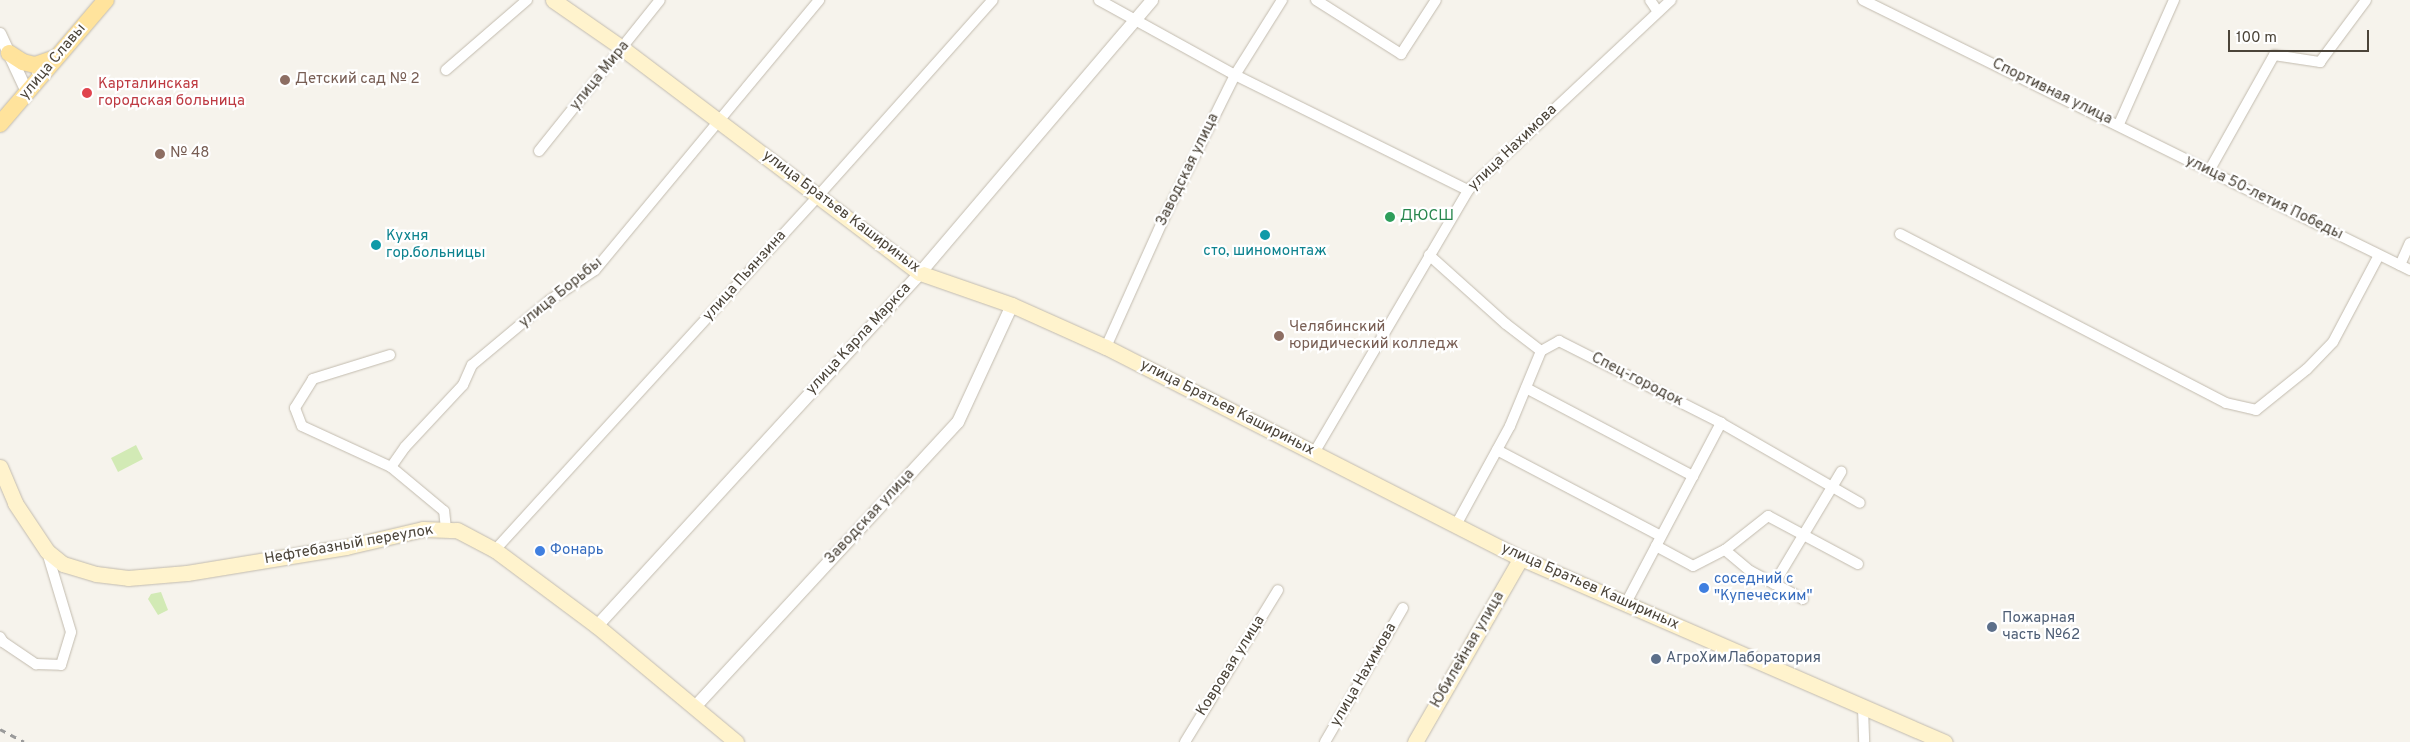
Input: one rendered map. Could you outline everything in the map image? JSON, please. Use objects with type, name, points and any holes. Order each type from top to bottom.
[{"type":"main road","name":"улица Славы","points":[[0,124],[106,0]]},
{"type":"main road","name":"улица Братьев Кашириных","points":[[554,0],[720,121],[920,273],[1012,305],[1106,347],[1521,558],[1945,742]]},
{"type":"main road","points":[[9,53],[23,62],[35,65],[57,57]]},
{"type":"main road","points":[[0,467],[15,503],[47,551]]},
{"type":"main road","name":"Нефтебазный переулок","points":[[47,551],[63,564],[82,571],[128,578],[187,573],[346,547],[423,530],[446,529],[470,536],[495,550],[597,626],[736,742]]},
{"type":"main road","name":"Юбилейная улица","points":[[1415,742],[1521,558]]},
{"type":"street","points":[[446,70],[527,0]]},
{"type":"street","name":"улица Мира","points":[[539,151],[660,0]]},
{"type":"street","name":"улица Борьбы","points":[[391,467],[405,448],[463,385],[472,365],[550,300],[595,270],[819,0]]},
{"type":"street","name":"улица Пьянзина","points":[[495,550],[819,195],[993,0]]},
{"type":"street","points":[[1099,0],[1235,75],[1468,190]]},
{"type":"street","name":"улица Карла Маркса","points":[[597,626],[920,273],[1152,0]]},
{"type":"street","name":"Заводская улица","points":[[1106,347],[1147,253],[1235,75],[1282,0]]},
{"type":"street","points":[[1316,0],[1401,54],[1436,0]]},
{"type":"street","points":[[1650,0],[1658,12]]},
{"type":"street","name":"улица Нахимова","points":[[1314,453],[1468,190],[1671,0]]},
{"type":"street","name":"Спортивная улица","points":[[1863,0],[2119,124],[2174,0]]},
{"type":"street","points":[[2209,171],[2274,55],[2320,62],[2366,0]]},
{"type":"street","points":[[0,34],[27,92]]},
{"type":"street","name":"улица 50-летия Победы","points":[[2119,124],[2209,171],[2410,270]]},
{"type":"street","points":[[1900,234],[2226,403],[2256,410],[2307,369],[2332,342],[2379,255]]},
{"type":"street","points":[[2400,265],[2410,243]]},
{"type":"street","points":[[1429,255],[1506,324],[1541,351],[1510,426],[1456,525]]},
{"type":"street","name":"Заводская улица","points":[[694,708],[958,422],[1012,305]]},
{"type":"street","name":"Спец-городок","points":[[1541,351],[1559,341],[1721,423],[1860,503]]},
{"type":"street","points":[[390,354],[314,379],[295,408],[302,426],[391,467],[444,511],[446,529]]},
{"type":"street","points":[[1526,388],[1693,476]]},
{"type":"street","points":[[1626,602],[1721,423]]},
{"type":"street","points":[[1497,450],[1661,536]]},
{"type":"street","points":[[1774,584],[1833,487],[1840,472]]},
{"type":"street","points":[[1656,546],[1693,566],[1725,550],[1768,516],[1858,564]]},
{"type":"street","points":[[1725,550],[1750,571],[1802,599]]},
{"type":"street","points":[[0,638],[36,664],[61,665],[71,632],[47,551]]},
{"type":"street","name":"Ковровая улица","points":[[1184,742],[1278,590]]},
{"type":"street","name":"улица Нахимова","points":[[1325,742],[1403,608]]},
{"type":"street","points":[[1863,708],[1864,742]]},
{"type":"green space","points":[[136,445],[143,459],[118,472],[111,458]]},
{"type":"green space","points":[[161,592],[168,610],[158,615],[148,599],[151,594]]},
{"type":"railway","points":[[0,729],[24,742]]},
{"type":"place","name":"Детский сад № 2","points":[[285,80]]},
{"type":"place","name":"Карталинская городская больница","points":[[87,93]]},
{"type":"place","name":"№ 48","points":[[160,154]]},
{"type":"place","name":"ДЮСШ","points":[[1390,217]]},
{"type":"place","name":"сто, шиномонтаж","points":[[1265,235]]},
{"type":"place","name":"Кухня гор.больницы","points":[[376,245]]},
{"type":"place","name":"Челябинский юридический колледж","points":[[1279,336]]},
{"type":"place","name":"Фонарь","points":[[540,551]]},
{"type":"place","name":"соседний с \"Купеческим\"","points":[[1704,588]]},
{"type":"place","name":"Пожарная часть №62","points":[[1992,627]]},
{"type":"place","name":"АгроХимЛаборатория","points":[[1656,659]]}]
